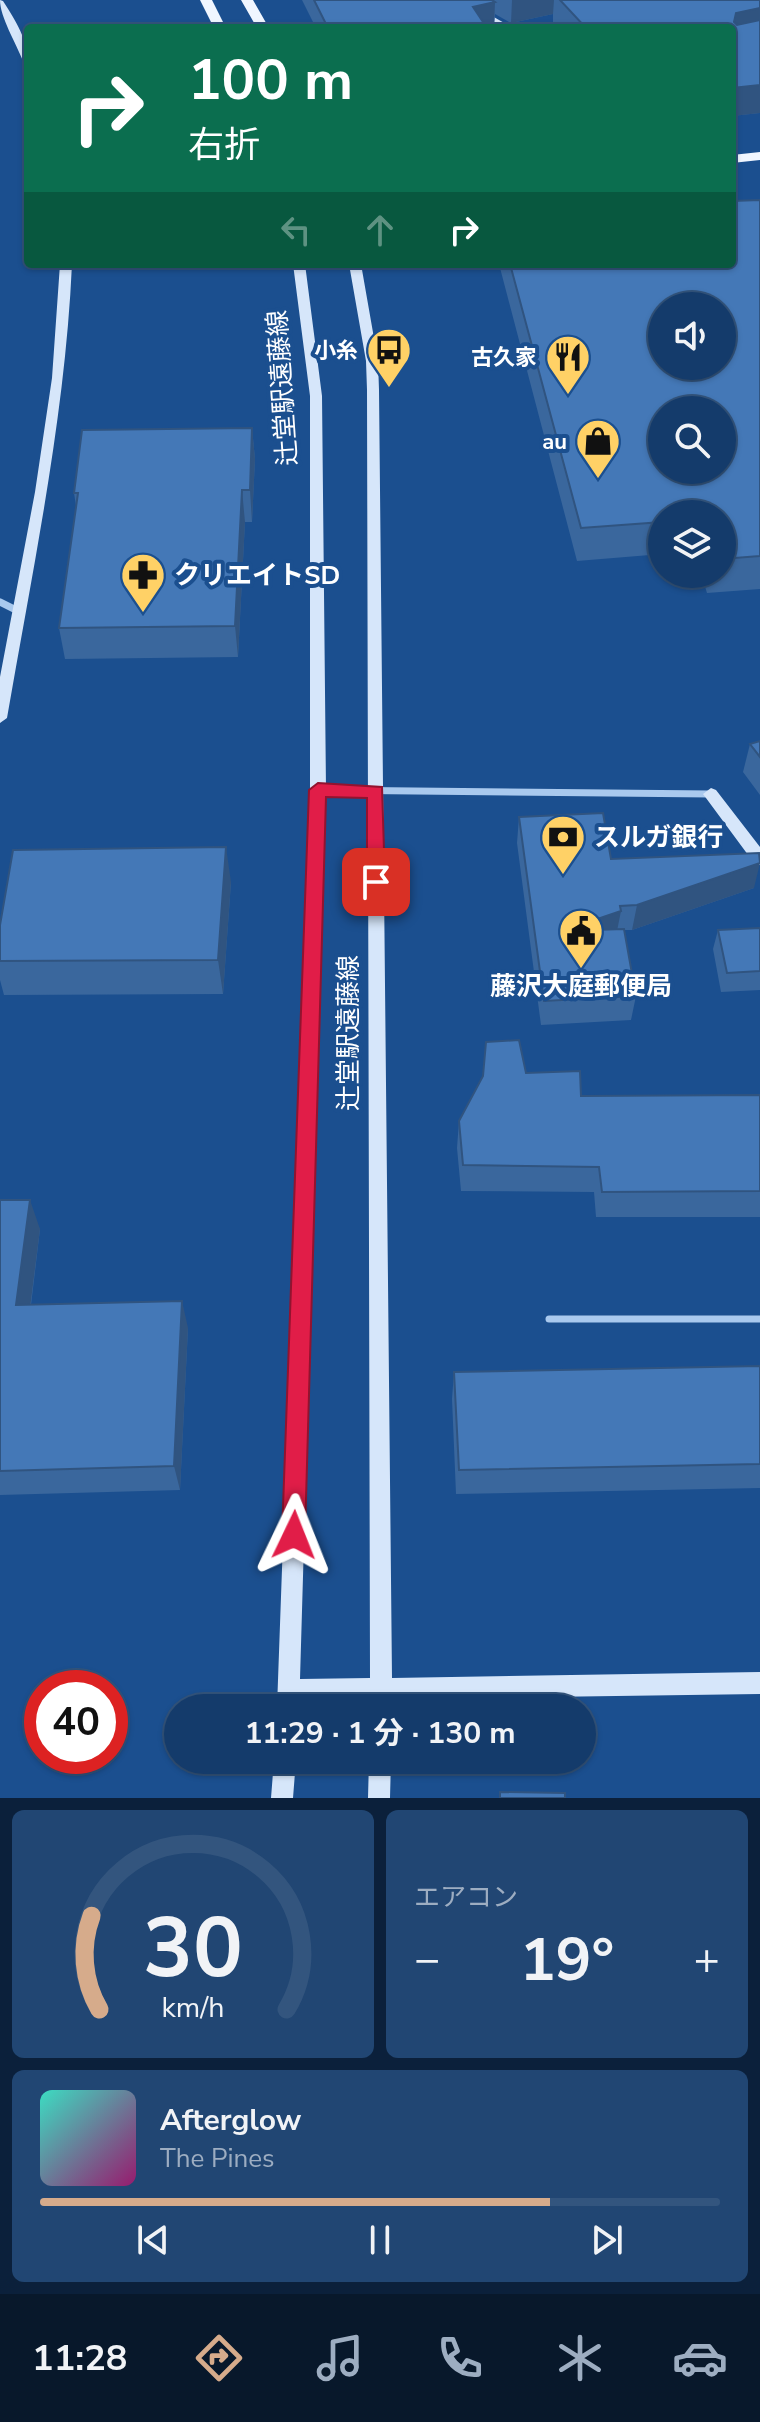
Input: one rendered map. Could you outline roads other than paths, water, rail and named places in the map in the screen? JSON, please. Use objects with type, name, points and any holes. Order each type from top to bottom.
[{"type":"main road","points":[[206,0],[218,24]]},
{"type":"main road","points":[[247,0],[261,24]]},
{"type":"main road","points":[[736,159],[760,156]]},
{"type":"street","points":[[469,0],[500,24]]},
{"type":"street","points":[[0,3],[24,51]]},
{"type":"street","points":[[0,718],[51,438],[64,328],[66,268]]},
{"type":"street","name":"辻堂駅遠藤線","points":[[288,1694],[318,790],[316,396],[300,268]]},
{"type":"street","name":"辻堂駅遠藤線","points":[[356,268],[372,361],[381,1694]]},
{"type":"street","points":[[0,602],[18,611]]},
{"type":"street","points":[[318,790],[711,794],[760,859]]},
{"type":"street","points":[[482,1694],[760,1683]]},
{"type":"street","points":[[282,1798],[284,1774]]},
{"type":"street","points":[[379,1798],[380,1774]]},
{"type":"lane","points":[[549,1319],[760,1319]]},
{"type":"place","name":"小糸","points":[[389,389]]},
{"type":"place","name":"古久家","points":[[568,396]]},
{"type":"place","name":"au","points":[[598,480]]},
{"type":"place","name":"クリエイトSD","points":[[143,614]]},
{"type":"place","name":"スルガ銀行","points":[[563,876]]},
{"type":"place","name":"藤沢大庭郵便局","points":[[581,970]]}]
